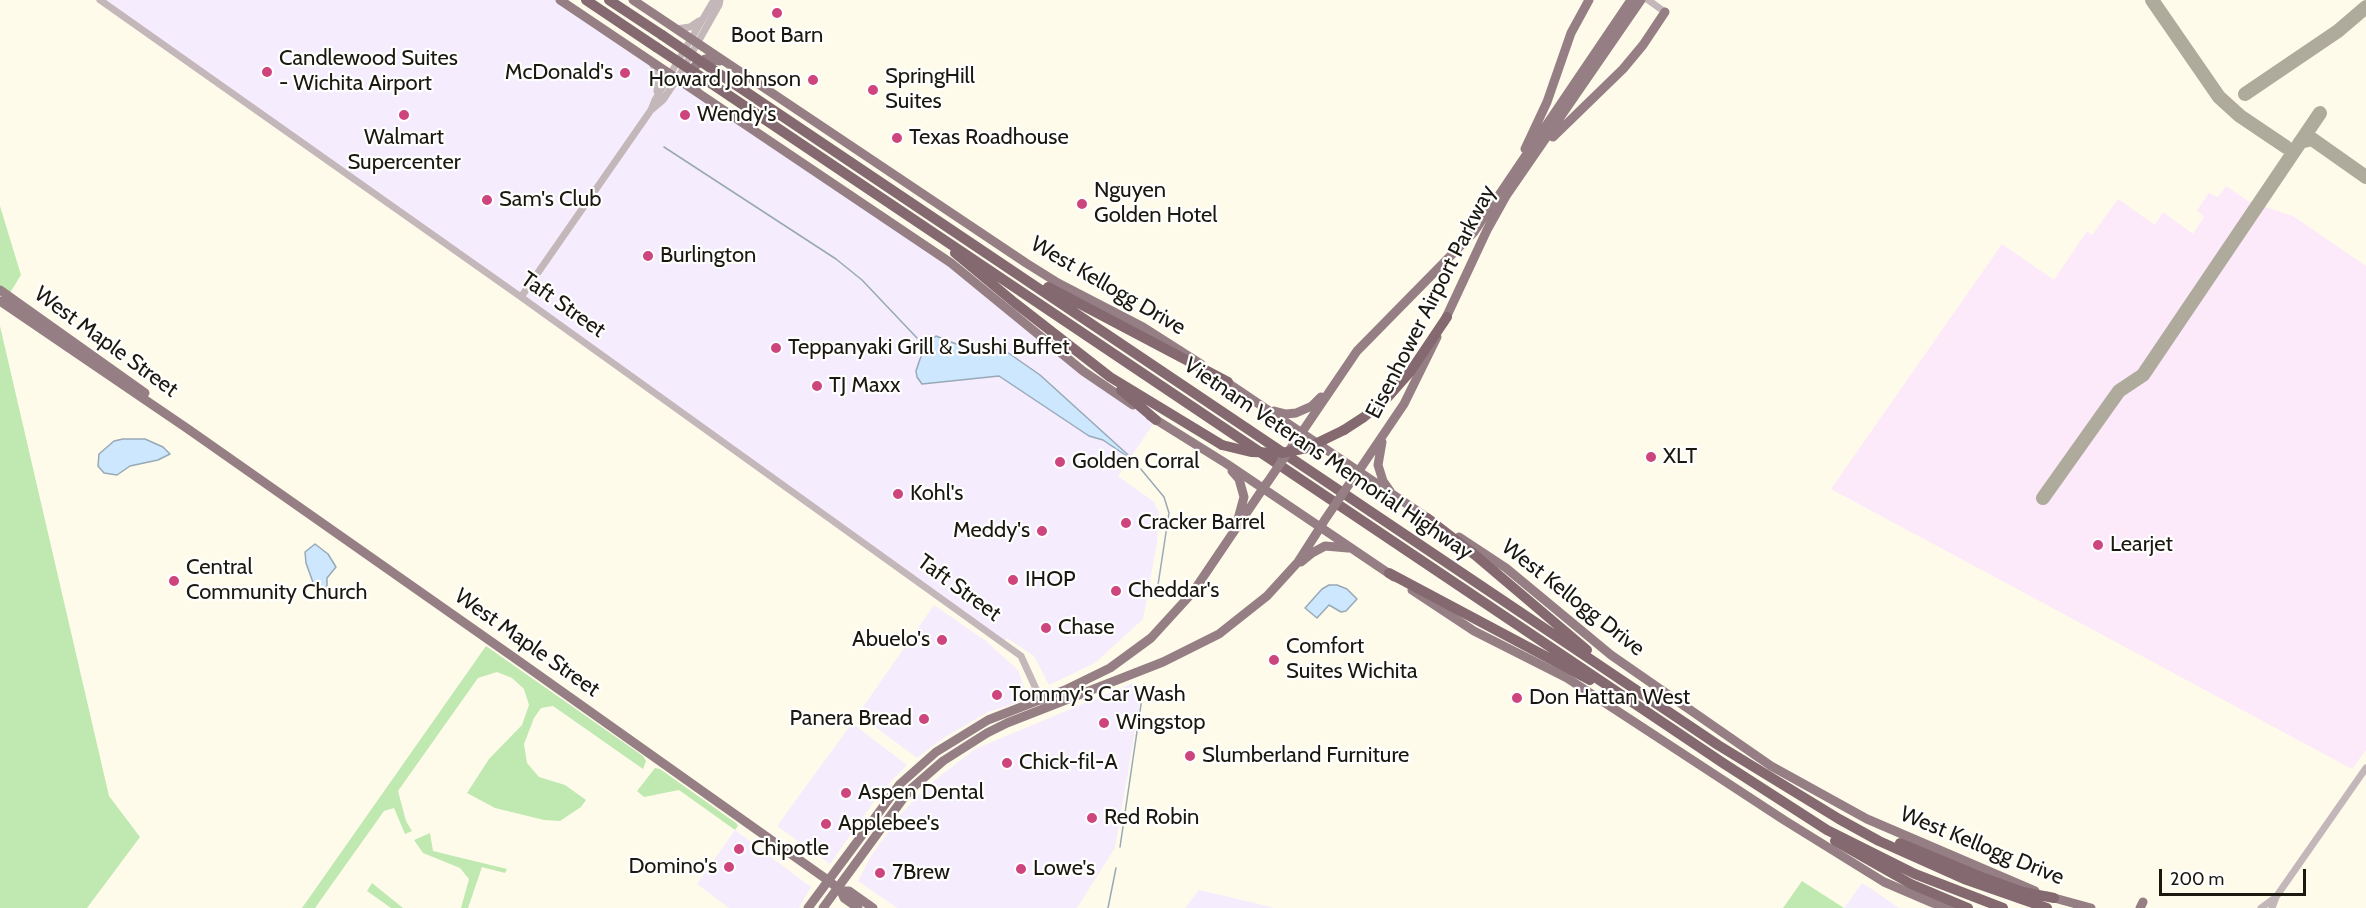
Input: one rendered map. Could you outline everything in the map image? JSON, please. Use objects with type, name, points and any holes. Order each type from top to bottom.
[{"type":"highway","name":"Vietnam Veterans Memorial Highway","points":[[586,0],[1827,830],[1899,867],[2003,908]]},
{"type":"highway","name":"Vietnam Veterans Memorial Highway","points":[[609,0],[1718,745],[1839,819],[1918,859],[1964,879],[2047,908]]},
{"type":"highway","points":[[904,212],[1156,420]]},
{"type":"highway","points":[[1007,267],[1228,382]]},
{"type":"highway","points":[[1080,355],[1110,377],[1222,445],[1251,452],[1282,453],[1307,448],[1344,430],[1364,417],[1388,397],[1410,372],[1447,316]]},
{"type":"highway","points":[[1427,518],[1475,555],[1624,681]]},
{"type":"highway","points":[[1389,573],[1663,721]]},
{"type":"highway","points":[[1799,794],[1881,835],[1984,878],[2024,892],[2054,898]]},
{"type":"highway","points":[[1782,801],[1832,839],[1865,859],[1911,884],[1968,908]]},
{"type":"main road","points":[[560,0],[951,263],[1083,370],[1156,420],[1265,486],[1322,524],[1355,550],[1465,626],[1567,678],[1784,820],[1872,874],[1933,905],[1952,908]]},
{"type":"main road","name":"West Kellogg Drive","points":[[633,0],[1026,263],[1058,283],[1158,335],[1228,382],[1299,436],[1356,475],[1393,495],[1506,568],[1589,639],[1771,766],[1867,819],[2054,898],[2091,908]]},
{"type":"main road","points":[[1514,171],[1547,102],[1570,33],[1589,0]]},
{"type":"main road","name":"Eisenhower Airport Parkway","points":[[923,771],[987,733],[1163,662],[1210,639],[1244,616],[1288,574],[1388,430],[1413,388],[1506,196],[1625,16],[1631,0]]},
{"type":"main road","name":"Eisenhower Airport Parkway","points":[[923,771],[936,752],[976,726],[1110,668],[1151,638],[1181,608],[1340,375],[1368,339],[1474,232],[1514,171],[1625,16],[1641,0]]},
{"type":"main road","points":[[1536,153],[1623,69],[1643,45],[1665,12]]},
{"type":"main road","points":[[636,51],[658,61],[670,55],[674,49],[675,38],[664,22]]},
{"type":"main road","points":[[694,90],[690,78],[695,66],[705,59],[725,62]]},
{"type":"main road","name":"West Maple Street","points":[[1,294],[136,387],[188,429],[829,881],[840,890],[844,898],[858,908]]},
{"type":"main road","points":[[1265,409],[1286,414],[1305,410],[1319,399],[1340,375]]},
{"type":"main road","points":[[1388,430],[1382,440],[1378,465],[1383,481],[1393,495]]},
{"type":"main road","points":[[1225,545],[1229,533],[1240,516],[1244,497],[1239,479],[1227,464]]},
{"type":"main road","points":[[1288,574],[1318,549],[1338,546],[1355,550]]},
{"type":"main road","points":[[808,908],[900,784],[923,771]]},
{"type":"main road","points":[[823,908],[840,890],[923,771]]},
{"type":"main road","name":"West Maple Street","points":[[840,890],[849,891],[873,908]]},
{"type":"main road","points":[[2140,908],[2143,902],[2145,908]]},
{"type":"street","name":"Taft Street","points":[[100,0],[521,297],[1004,643],[1024,659],[1044,709]]},
{"type":"street","points":[[663,100],[714,0]]},
{"type":"street","points":[[712,54],[705,40],[708,25],[720,0]]},
{"type":"street","points":[[1648,0],[1665,12]]},
{"type":"street","points":[[675,29],[690,27],[705,15]]},
{"type":"street","points":[[694,41],[708,25]]},
{"type":"street","points":[[521,297],[651,110],[660,85],[659,77],[651,61]]},
{"type":"street","points":[[655,100],[674,76]]},
{"type":"street","points":[[651,110],[678,88],[694,90]]},
{"type":"street","points":[[2272,908],[2276,897],[2366,768]]},
{"type":"street","points":[[2261,908],[2276,897]]},
{"type":"shaded area","points":[[104,0],[560,0],[951,263],[1057,350],[1156,420],[1118,476],[1153,501],[1159,512],[1157,543],[1143,619],[1095,663],[1049,685],[1034,656],[1007,638],[1004,643]]},
{"type":"shaded area","points":[[2226,186],[2248,201],[2293,216],[2366,266],[2366,750],[2352,769],[1831,489],[2002,244],[2054,280],[2087,231],[2092,235],[2118,199],[2155,225],[2163,212],[2193,234],[2204,217],[2197,210],[2209,193],[2218,197]]},
{"type":"shaded area","points":[[934,605],[986,641],[1018,670],[1027,695],[1022,701],[988,712],[945,737],[917,758],[858,714]]},
{"type":"shaded area","points":[[1133,683],[1141,696],[1115,848],[1077,908],[897,908],[858,881],[871,856],[900,815],[927,786],[975,749]]},
{"type":"shaded area","points":[[852,723],[907,765],[881,792],[830,864],[777,826]]},
{"type":"shaded area","points":[[735,830],[811,887],[799,908],[729,908],[697,884]]},
{"type":"shaded area","points":[[1862,883],[1873,890],[1899,908],[1844,908]]},
{"type":"shaded area","points":[[1199,890],[1229,897],[1275,908],[1185,908]]},
{"type":"green space","points":[[0,206],[21,275],[8,296],[0,290]]},
{"type":"green space","points":[[0,326],[109,796],[140,837],[87,908],[0,908]]},
{"type":"green space","points":[[486,646],[643,756],[646,761],[643,769],[553,706],[541,708],[534,718],[524,744],[527,763],[539,777],[565,785],[586,800],[581,807],[560,821],[544,820],[495,808],[467,793],[489,759],[522,725],[529,705],[524,689],[512,678],[497,672],[478,678],[398,791],[406,821],[412,831],[405,834],[394,808],[384,811],[315,908],[302,908]]},
{"type":"green space","points":[[655,768],[660,769],[738,826],[735,830],[679,790],[644,797],[637,791]]},
{"type":"green space","points":[[430,833],[433,851],[507,869],[505,873],[482,867],[468,908],[461,908],[469,879],[460,868],[423,853],[414,840]]},
{"type":"green space","points":[[1802,881],[1844,908],[1783,908]]},
{"type":"green space","points":[[372,883],[403,908],[391,908],[367,891]]},
{"type":"water","points":[[936,336],[964,347],[990,348],[1007,352],[1040,375],[1137,463],[1103,440],[1089,436],[999,376],[922,384],[916,371],[928,343]]},
{"type":"water","points":[[145,439],[163,447],[170,454],[158,460],[130,466],[117,475],[104,473],[98,466],[99,454],[114,441]]},
{"type":"water","points":[[315,544],[328,554],[336,567],[327,578],[327,586],[322,591],[315,588],[306,563],[305,552]]},
{"type":"water","points":[[1329,585],[1347,589],[1357,599],[1346,611],[1341,612],[1329,605],[1317,618],[1305,608],[1322,589]]},
{"type":"waterway","points":[[664,147],[836,259],[862,280],[917,338]]},
{"type":"waterway","points":[[1135,462],[1164,497],[1169,513],[1156,598]]},
{"type":"waterway","points":[[1120,847],[1144,684]]},
{"type":"waterway","points":[[1108,908],[1116,868]]},
{"type":"taxiway","points":[[2152,0],[2219,97],[2240,116],[2286,147]]},
{"type":"taxiway","points":[[2245,94],[2338,31],[2366,7]]},
{"type":"taxiway","points":[[2043,498],[2119,391],[2143,375],[2320,113]]},
{"type":"taxiway","points":[[2300,142],[2312,139],[2366,177]]},
{"type":"place","name":"Boot Barn","points":[[777,13]]},
{"type":"place","name":"Candlewood Suites - Wichita Airport","points":[[267,72]]},
{"type":"place","name":"McDonald's","points":[[625,73]]},
{"type":"place","name":"Howard Johnson","points":[[813,80]]},
{"type":"place","name":"SpringHill Suites","points":[[873,90]]},
{"type":"place","name":"Walmart Supercenter","points":[[404,115]]},
{"type":"place","name":"Wendy's","points":[[685,115]]},
{"type":"place","name":"Texas Roadhouse","points":[[897,138]]},
{"type":"place","name":"Sam's Club","points":[[487,200]]},
{"type":"place","name":"Nguyen Golden Hotel","points":[[1082,204]]},
{"type":"place","name":"Burlington","points":[[648,256]]},
{"type":"place","name":"Teppanyaki Grill & Sushi Buffet","points":[[776,348]]},
{"type":"place","name":"TJ Maxx","points":[[817,386]]},
{"type":"place","name":"XLT","points":[[1651,457]]},
{"type":"place","name":"Golden Corral","points":[[1060,462]]},
{"type":"place","name":"Kohl's","points":[[898,494]]},
{"type":"place","name":"Cracker Barrel","points":[[1126,523]]},
{"type":"place","name":"Meddy's","points":[[1042,531]]},
{"type":"place","name":"Learjet","points":[[2098,545]]},
{"type":"place","name":"IHOP","points":[[1013,580]]},
{"type":"place","name":"Central Community Church","points":[[174,581]]},
{"type":"place","name":"Cheddar's","points":[[1116,591]]},
{"type":"place","name":"Chase","points":[[1046,628]]},
{"type":"place","name":"Abuelo's","points":[[942,640]]},
{"type":"place","name":"Comfort Suites Wichita","points":[[1274,660]]},
{"type":"place","name":"Tommy's Car Wash","points":[[997,695]]},
{"type":"place","name":"Don Hattan West","points":[[1517,698]]},
{"type":"place","name":"Panera Bread","points":[[924,719]]},
{"type":"place","name":"Wingstop","points":[[1104,723]]},
{"type":"place","name":"Slumberland Furniture","points":[[1190,756]]},
{"type":"place","name":"Chick-fil-A","points":[[1007,763]]},
{"type":"place","name":"Aspen Dental","points":[[846,793]]},
{"type":"place","name":"Red Robin","points":[[1092,818]]},
{"type":"place","name":"Applebee's","points":[[826,824]]},
{"type":"place","name":"Chipotle","points":[[739,849]]},
{"type":"place","name":"Domino's","points":[[729,867]]},
{"type":"place","name":"Lowe's","points":[[1021,869]]},
{"type":"place","name":"7Brew","points":[[880,873]]}]
